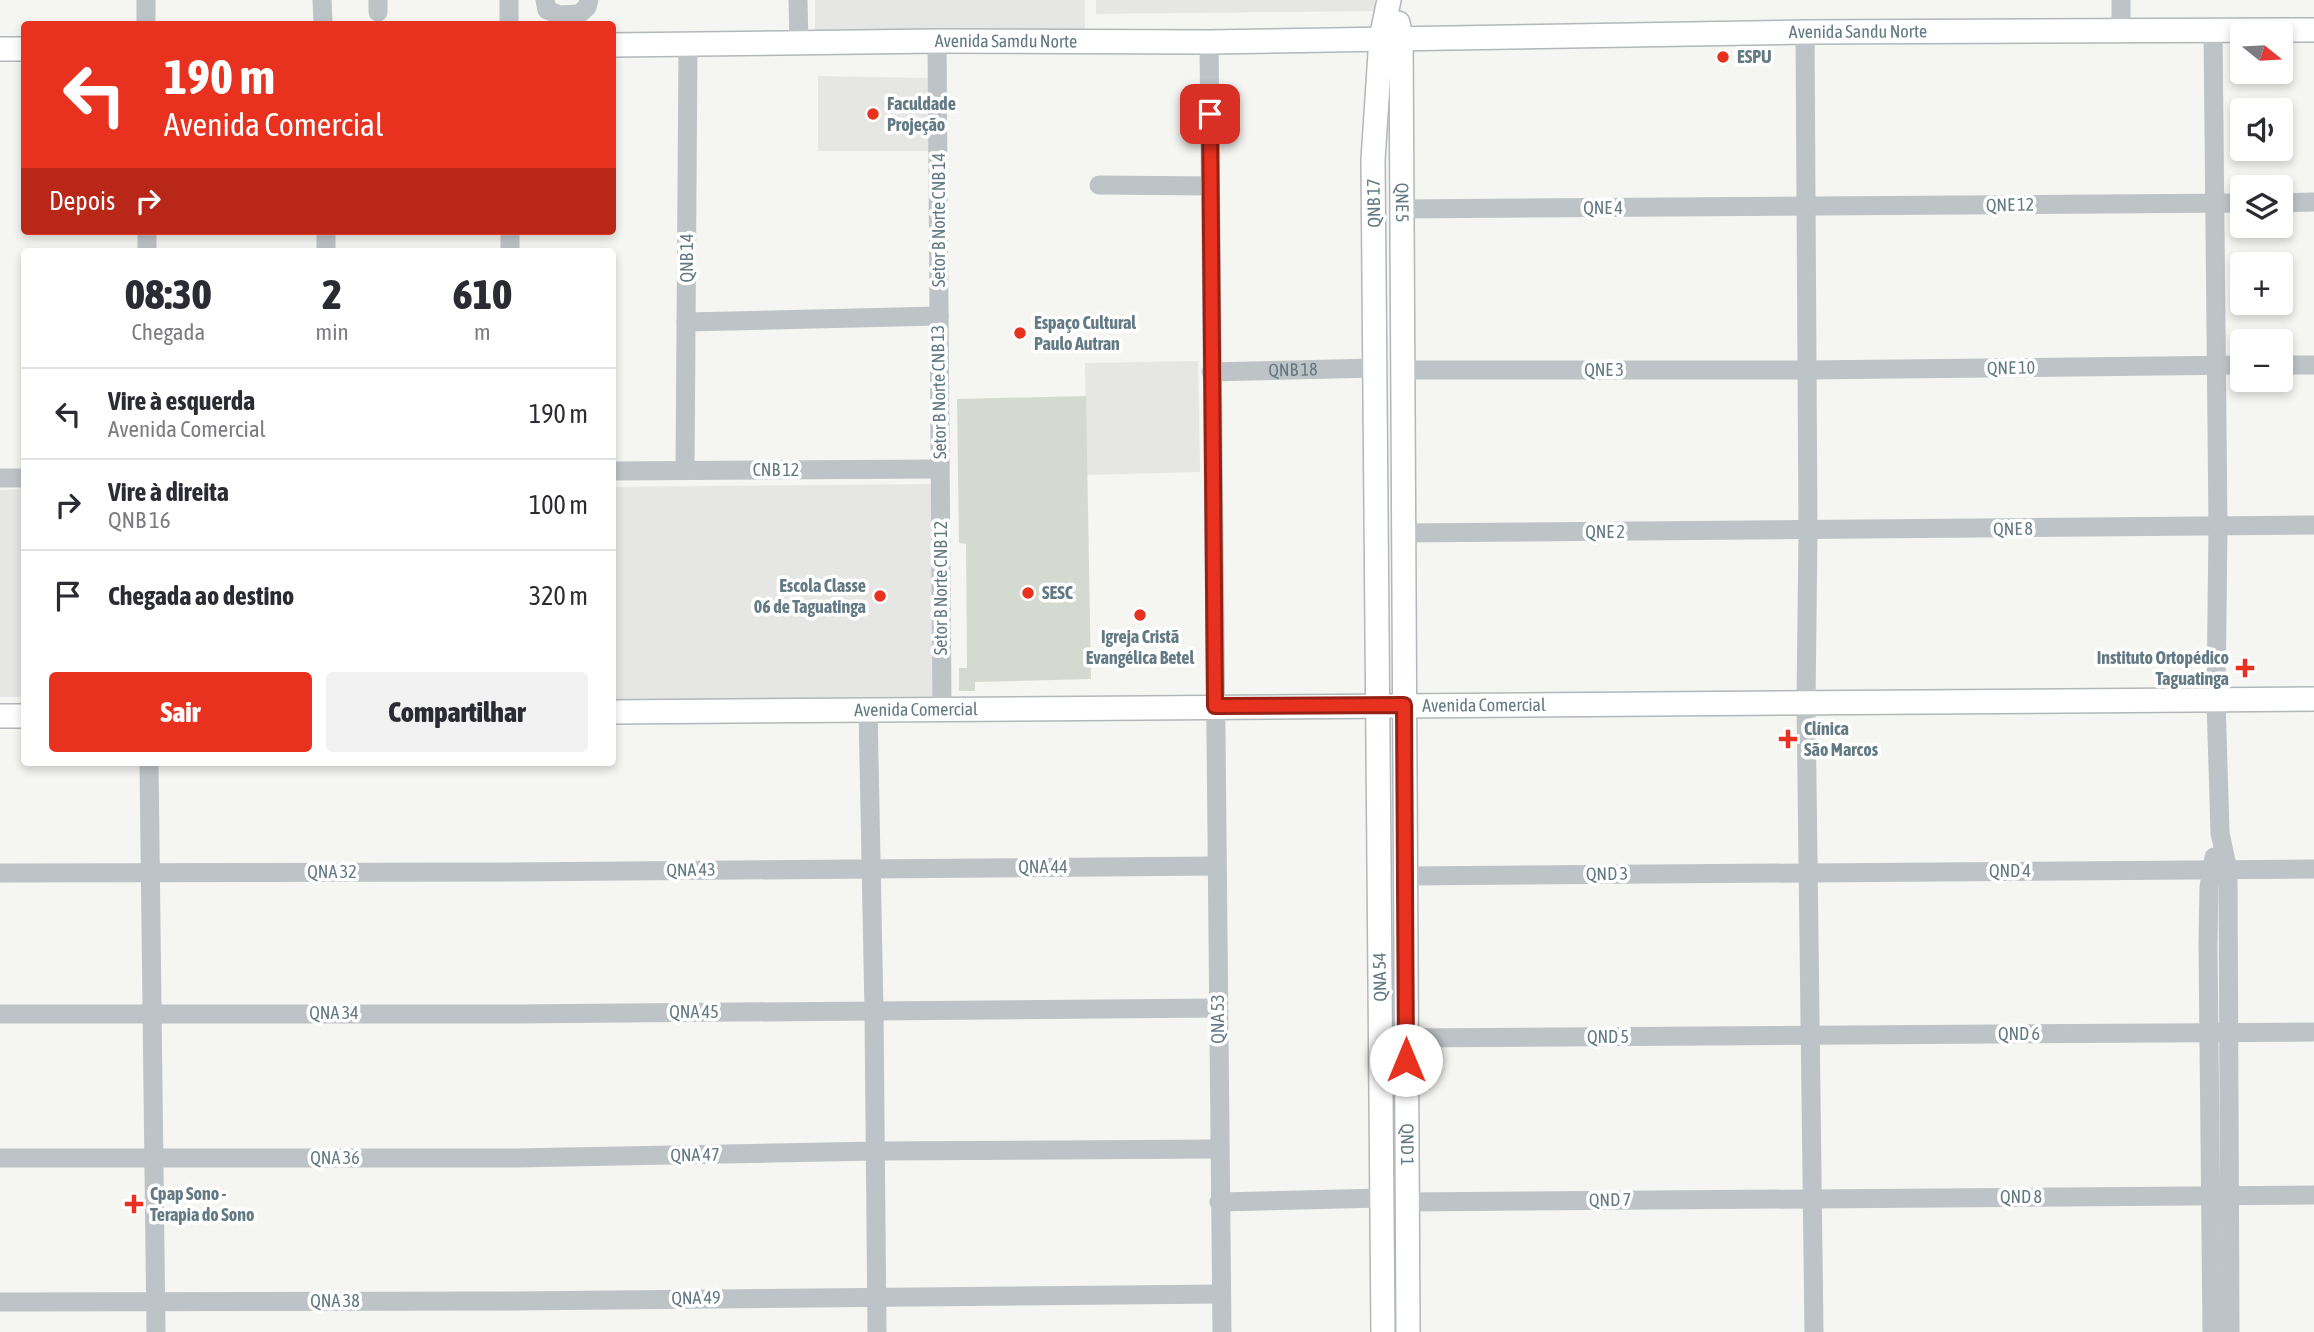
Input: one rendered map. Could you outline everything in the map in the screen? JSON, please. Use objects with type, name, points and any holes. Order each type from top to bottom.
[{"type":"main road","points":[[1391,38],[1392,0]]},
{"type":"main road","name":"Avenida Sandu Norte","points":[[1391,38],[1805,32],[2121,33],[2314,30]]},
{"type":"main road","name":"Avenida Samdu Norte","points":[[616,46],[937,41],[1209,42],[1391,38]]},
{"type":"main road","name":"QNB 17","points":[[1377,548],[1374,119],[1391,38]]},
{"type":"main road","name":"QNE 5","points":[[1391,38],[1400,122],[1403,541]]},
{"type":"main road","points":[[0,49],[21,49]]},
{"type":"main road","points":[[1374,119],[1387,135],[1395,133],[1400,122]]},
{"type":"main road","points":[[1373,160],[1386,155],[1400,160]]},
{"type":"main road","points":[[1377,706],[1377,548],[1391,554],[1403,541]]},
{"type":"main road","name":"QND 1","points":[[1403,541],[1408,1332]]},
{"type":"main road","name":"Avenida Comercial","points":[[616,712],[2314,699]]},
{"type":"main road","name":"QNA 54","points":[[1377,706],[1383,1332]]},
{"type":"main road","points":[[0,716],[21,716]]},
{"type":"main road","points":[[1378,804],[1390,799],[1404,805]]},
{"type":"main road","points":[[1381,1104],[1395,1111],[1406,1107]]},
{"type":"main road","points":[[1381,1136],[1391,1129],[1406,1136]]},
{"type":"street","points":[[146,0],[146,21]]},
{"type":"street","points":[[322,0],[323,21]]},
{"type":"street","points":[[509,0],[509,21]]},
{"type":"street","points":[[545,0],[547,10],[559,15],[579,15],[587,7],[589,0]]},
{"type":"street","points":[[798,0],[799,44]]},
{"type":"street","points":[[2121,0],[2121,33]]},
{"type":"street","points":[[2212,1332],[2220,1196],[2220,833],[2216,700],[2218,526],[2213,31]]},
{"type":"street","points":[[1805,32],[1807,702],[1814,1332]]},
{"type":"street","name":"Setor B Norte CNB 14","points":[[937,41],[939,316]]},
{"type":"street","name":"QNA 53","points":[[1209,42],[1218,1149],[1222,1332]]},
{"type":"street","name":"QNB 14","points":[[685,470],[688,45]]},
{"type":"street","points":[[1099,185],[1210,186]]},
{"type":"street","points":[[2293,203],[2314,202]]},
{"type":"street","name":"QNE 12","points":[[1804,207],[2230,203]]},
{"type":"street","name":"QNE 4","points":[[1401,209],[1804,207]]},
{"type":"street","points":[[686,322],[939,316]]},
{"type":"street","name":"Setor B Norte CNB 13","points":[[939,316],[940,469]]},
{"type":"street","name":"QNE 10","points":[[1807,370],[2230,365]]},
{"type":"street","points":[[2293,365],[2314,365]]},
{"type":"street","name":"QNB 18","points":[[1211,372],[1376,368]]},
{"type":"street","name":"QNE 3","points":[[1401,370],[1807,370]]},
{"type":"street","name":"CNB 12","points":[[616,471],[940,469]]},
{"type":"street","name":"Setor B Norte CNB 12","points":[[940,469],[942,708]]},
{"type":"street","points":[[0,478],[21,478]]},
{"type":"street","name":"QNE 8","points":[[1808,531],[2314,525]]},
{"type":"street","name":"QNE 2","points":[[1403,541],[1808,531]]},
{"type":"street","points":[[868,708],[877,1332]]},
{"type":"street","points":[[149,766],[156,1332]]},
{"type":"street","name":"QNA 44","points":[[870,868],[1216,866]]},
{"type":"street","name":"QNA 43","points":[[513,872],[870,868]]},
{"type":"street","name":"QND 4","points":[[1809,872],[2314,869]]},
{"type":"street","name":"QNA 32","points":[[0,873],[513,872]]},
{"type":"street","name":"QND 3","points":[[1405,876],[1809,872]]},
{"type":"street","name":"QNA 45","points":[[515,1014],[1218,1008]]},
{"type":"street","name":"QNA 34","points":[[0,1014],[515,1014]]},
{"type":"street","name":"QND 6","points":[[1810,1036],[2314,1032]]},
{"type":"street","name":"QND 5","points":[[1406,1038],[1810,1036]]},
{"type":"street","name":"QNA 47","points":[[515,1158],[876,1151],[1218,1149]]},
{"type":"street","name":"QNA 36","points":[[0,1158],[515,1158]]},
{"type":"street","name":"QND 8","points":[[1812,1198],[2314,1195]]},
{"type":"street","points":[[2220,1196],[2230,1332]]},
{"type":"street","points":[[1219,1202],[1382,1198]]},
{"type":"street","name":"QND 7","points":[[1407,1202],[1812,1198]]},
{"type":"street","name":"QNA 49","points":[[515,1301],[1222,1294]]},
{"type":"street","name":"QNA 38","points":[[0,1302],[515,1301]]},
{"type":"shaded area","points":[[815,0],[1085,0],[1085,29],[815,32]]},
{"type":"shaded area","points":[[1096,0],[1375,0],[1375,11],[1096,14]]},
{"type":"shaded area","name":"Faculdade Projeção","points":[[818,76],[929,78],[929,151],[818,151]]},
{"type":"shaded area","points":[[1198,361],[1200,472],[1087,475],[1085,363]]},
{"type":"shaded area","name":"SESC","points":[[1086,396],[1091,679],[975,682],[975,691],[959,691],[959,668],[967,668],[966,544],[959,543],[957,399]]},
{"type":"shaded area","points":[[934,484],[938,698],[616,700],[616,487]]},
{"type":"shaded area","points":[[21,489],[21,697],[0,697],[0,490]]},
{"type":"place","name":"ESPU","points":[[1723,57]]},
{"type":"place","name":"Faculdade Projeção","points":[[873,114]]},
{"type":"place","name":"Espaço Cultural Paulo Autran","points":[[1020,333]]},
{"type":"place","name":"SESC","points":[[1028,593]]},
{"type":"place","name":"Escola Classe 06 de Taguatinga","points":[[880,596]]},
{"type":"place","name":"Igreja Cristã Evangélica Betel","points":[[1140,615]]},
{"type":"place","name":"Instituto Ortopédico Taguatinga","points":[[2245,668]]},
{"type":"place","name":"Clínica São Marcos","points":[[1788,739]]},
{"type":"place","name":"Cpap Sono - Terapia do Sono","points":[[134,1204]]},
{"type":"route","points":[[1210,114],[1215,706],[1404,705],[1406,1060]]}]
